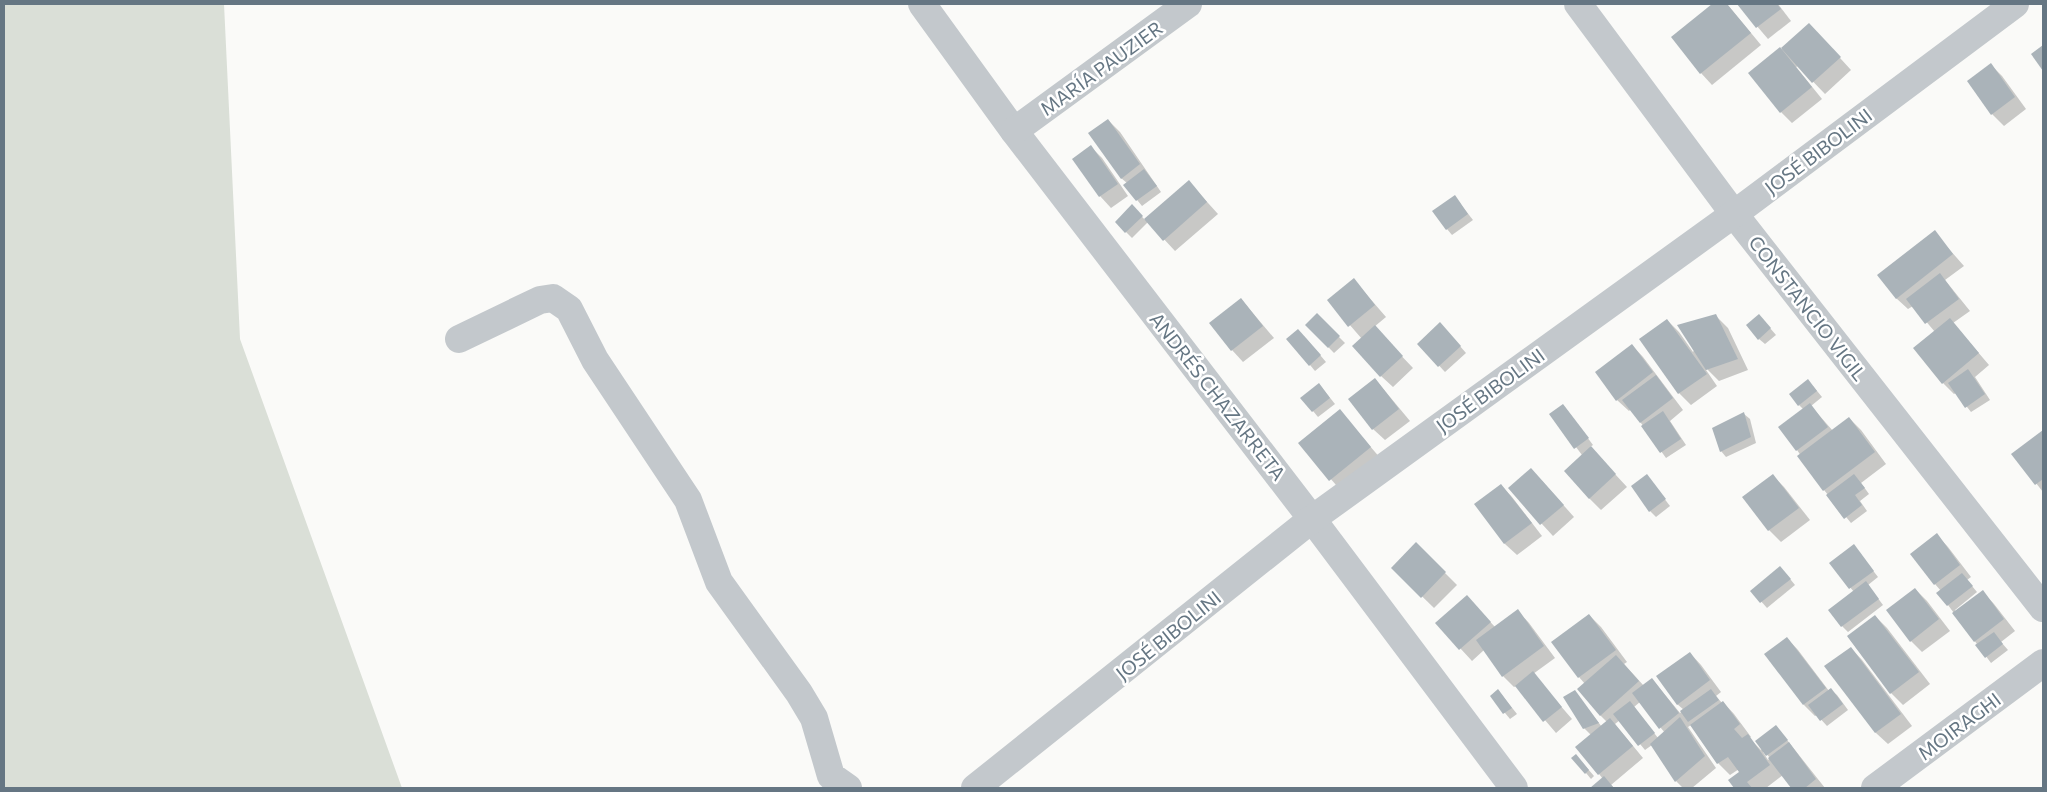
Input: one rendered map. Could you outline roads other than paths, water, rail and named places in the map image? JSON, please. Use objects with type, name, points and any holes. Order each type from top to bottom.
[{"type":"street","name":"ANDRÉS CHAZARRETA","points":[[922,4],[1014,131],[1312,519],[1514,788]]},
{"type":"street","name":"MARÍA PAUZIER","points":[[1014,131],[1188,4]]},
{"type":"street","name":"CONSTANCIO VIGIL","points":[[1578,4],[1734,214],[2043,608]]},
{"type":"street","name":"JOSÉ BIBOLINI","points":[[975,788],[1312,519],[1734,214],[2015,4]]},
{"type":"street","points":[[458,339],[540,300],[553,298],[569,309],[595,360],[688,500],[719,582],[799,693],[814,718],[831,776],[848,788]]},
{"type":"street","name":"MOIRAGHI","points":[[1875,788],[2043,663]]}]
